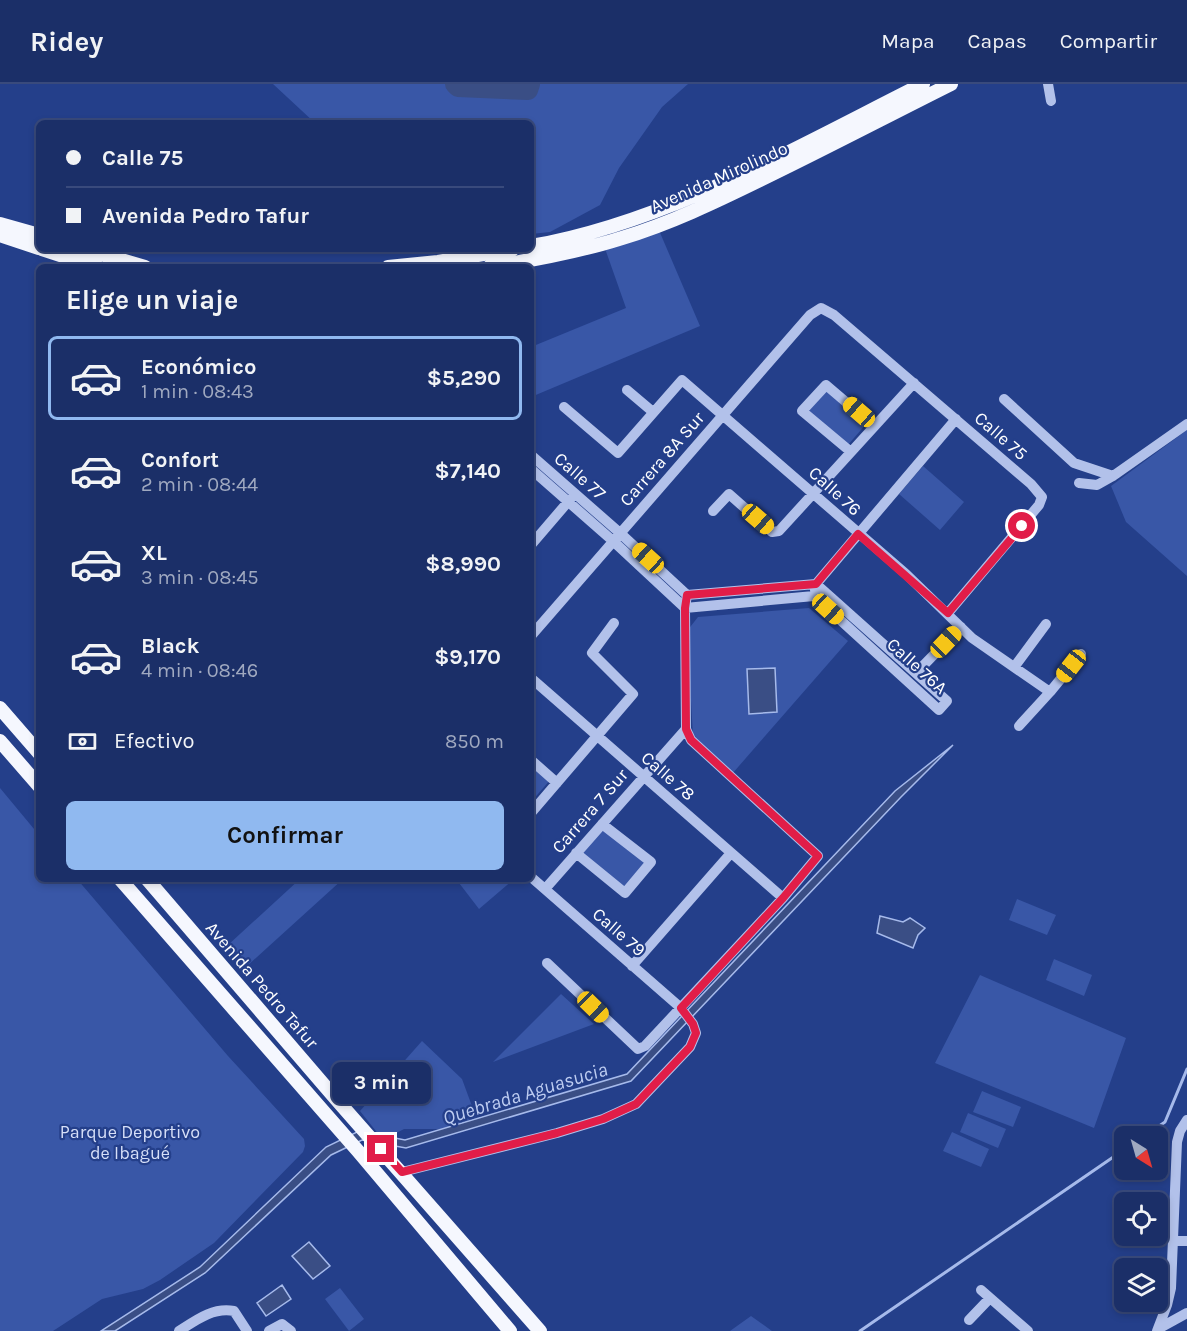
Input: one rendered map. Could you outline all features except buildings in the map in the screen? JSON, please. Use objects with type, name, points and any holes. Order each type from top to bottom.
[{"type":"main road","name":"Avenida Mirolindo","points":[[534,245],[622,224],[729,180],[923,84]]},
{"type":"main road","name":"Avenida Mirolindo","points":[[508,264],[551,257],[623,238],[658,225],[736,192],[951,84]]},
{"type":"main road","points":[[0,224],[36,234]]},
{"type":"main road","points":[[0,235],[36,246]]},
{"type":"main road","points":[[53,252],[88,264]]},
{"type":"main road","points":[[94,252],[135,264]]},
{"type":"main road","points":[[418,264],[496,252]]},
{"type":"main road","points":[[0,708],[36,750]]},
{"type":"main road","points":[[0,741],[36,783]]},
{"type":"main road","name":"Avenida Pedro Tafur","points":[[123,882],[358,1150],[510,1331]]},
{"type":"main road","name":"Avenida Pedro Tafur","points":[[150,882],[540,1331]]},
{"type":"street","points":[[1048,84],[1051,101]]},
{"type":"street","name":"Calle 75","points":[[821,308],[834,315],[914,383],[1031,484],[1042,497],[1039,505],[948,613]]},
{"type":"street","name":"Carrera 8A Sur","points":[[534,633],[810,315],[821,308]]},
{"type":"street","name":"Carrera 8A Sur","points":[[564,407],[618,453],[682,380]]},
{"type":"street","name":"Calle 76","points":[[682,380],[948,613],[972,638],[1050,692]]},
{"type":"street","points":[[713,511],[729,494],[772,532],[779,531],[914,383]]},
{"type":"street","points":[[851,452],[802,411],[826,384],[874,426]]},
{"type":"street","points":[[627,390],[653,412]]},
{"type":"street","points":[[1004,399],[1074,463],[1113,476]]},
{"type":"street","points":[[685,608],[814,596],[816,584],[956,419]]},
{"type":"street","points":[[1079,483],[1097,485],[1187,424]]},
{"type":"street","name":"Calle 77","points":[[534,458],[572,498],[687,595]]},
{"type":"street","name":"Calle 77","points":[[534,472],[572,498]]},
{"type":"street","points":[[534,542],[572,498]]},
{"type":"street","name":"Calle 77","points":[[617,537],[685,608]]},
{"type":"street","points":[[547,963],[638,1049],[645,1046],[684,1010],[818,856],[691,740],[686,729],[685,608],[687,595],[816,584]]},
{"type":"street","name":"Calle 76A","points":[[814,596],[896,662],[916,673],[947,701],[939,710],[896,662],[816,584]]},
{"type":"street","points":[[534,807],[633,694],[592,653],[614,623]]},
{"type":"street","points":[[1015,666],[1046,624]]},
{"type":"street","points":[[916,673],[961,627]]},
{"type":"street","points":[[1019,726],[1081,654]]},
{"type":"street","name":"Calle 78","points":[[534,681],[783,898]]},
{"type":"street","name":"Carrera 7 Sur","points":[[545,889],[686,729]]},
{"type":"street","points":[[534,763],[557,783]]},
{"type":"street","points":[[576,853],[625,893],[651,862],[602,824]]},
{"type":"street","points":[[632,966],[731,853]]},
{"type":"street","name":"Calle 79","points":[[402,1172],[603,1119],[636,1104],[690,1047],[696,1033],[684,1010],[534,880]]},
{"type":"street","points":[[1157,1330],[1171,1288],[1178,1142],[1180,1131],[1187,1120]]},
{"type":"street","points":[[1172,1241],[1187,1241]]},
{"type":"street","points":[[969,1320],[985,1294],[1020,1328]]},
{"type":"street","points":[[179,1331],[206,1314],[226,1309],[234,1311],[247,1331]]},
{"type":"street","points":[[1157,1330],[1187,1314]]},
{"type":"street","points":[[269,1331],[282,1324],[291,1331]]},
{"type":"green space","points":[[273,84],[688,84],[662,107],[619,168],[600,205],[550,232],[534,234],[534,120],[312,120]]},
{"type":"green space","points":[[655,221],[700,326],[534,396],[534,346],[626,308],[602,240]]},
{"type":"green space","points":[[825,388],[867,423],[847,446],[805,411]]},
{"type":"green space","points":[[1187,430],[1187,576],[1126,522],[1111,486]]},
{"type":"green space","points":[[923,466],[964,502],[940,530],[899,494]]},
{"type":"green space","points":[[809,608],[848,641],[732,774],[693,736],[687,631],[698,617]]},
{"type":"green space","points":[[534,765],[551,779],[534,799]]},
{"type":"green space","name":"Parque Deportivo de Ibagué","points":[[0,788],[36,831],[36,882],[80,882],[228,1056],[304,1139],[305,1146],[303,1152],[214,1243],[160,1280],[143,1289],[102,1299],[53,1331],[0,1331]]},
{"type":"green space","points":[[602,829],[649,864],[625,891],[581,855]]},
{"type":"green space","points":[[297,882],[340,882],[247,966],[228,945]]},
{"type":"green space","points":[[458,882],[510,882],[479,909]]},
{"type":"green space","points":[[1017,899],[1056,915],[1047,935],[1009,920]]},
{"type":"green space","points":[[1054,959],[1092,975],[1084,996],[1046,980]]},
{"type":"green space","points":[[980,975],[1126,1038],[1094,1128],[935,1063]]},
{"type":"green space","points":[[561,994],[594,1024],[493,1062]]},
{"type":"green space","points":[[422,1041],[462,1079],[476,1117],[445,1129],[404,1129],[383,1140],[360,1111]]},
{"type":"green space","points":[[982,1091],[1021,1107],[1013,1127],[973,1112]]},
{"type":"green space","points":[[968,1113],[1006,1129],[998,1148],[960,1132]]},
{"type":"green space","points":[[952,1132],[989,1149],[981,1167],[943,1151]]},
{"type":"green space","points":[[340,1288],[364,1319],[349,1331],[325,1299]]},
{"type":"green space","points":[[751,1316],[772,1331],[730,1331]]},
{"type":"shaded area","points":[[455,84],[524,84],[483,97]]},
{"type":"shaded area","points":[[775,668],[777,712],[749,714],[747,669]]},
{"type":"shaded area","name":"Quebrada Aguasucia","points":[[953,745],[631,1081],[406,1148],[362,1140],[331,1155],[205,1273],[115,1331],[101,1331],[200,1267],[326,1147],[359,1131],[405,1140],[627,1074],[895,791]]},
{"type":"shaded area","points":[[880,916],[903,922],[910,918],[925,928],[918,935],[913,948],[877,933]]},
{"type":"shaded area","points":[[309,1242],[330,1266],[313,1279],[292,1256]]},
{"type":"shaded area","points":[[282,1285],[291,1299],[266,1316],[257,1303]]},
{"type":"waterway","points":[[455,84],[458,87],[528,90],[530,84]]},
{"type":"waterway","points":[[1159,1126],[1165,1122],[1187,1069]]},
{"type":"waterway","points":[[860,1331],[1114,1157]]},
{"type":"route","points":[[381,1149],[402,1172],[557,1133],[603,1119],[636,1104],[690,1047],[696,1033],[693,1024],[681,1008],[783,898],[818,856],[691,740],[686,729],[685,608],[687,595],[816,584],[858,534],[948,613],[1022,526]]}]
